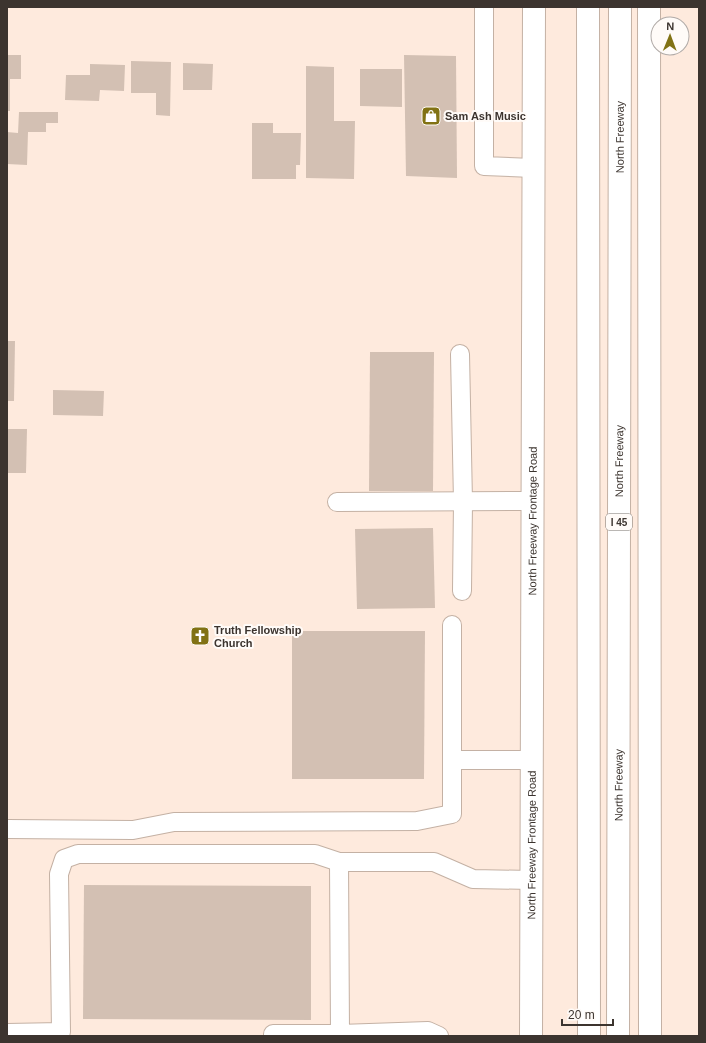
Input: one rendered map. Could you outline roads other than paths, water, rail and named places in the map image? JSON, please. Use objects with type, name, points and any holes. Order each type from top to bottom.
[{"type":"main road","name":"North Freeway Frontage Road","points":[[529,1035],[531,880],[534,7]]},
{"type":"main road","points":[[588,7],[590,1036]]},
{"type":"main road","name":"North Freeway","points":[[618,1036],[620,7]]},
{"type":"main road","points":[[650,7],[650,1036]]},
{"type":"lane","points":[[484,7],[484,166],[533,168]]},
{"type":"lane","points":[[460,354],[463,502],[462,592]]},
{"type":"lane","points":[[336,502],[532,501]]},
{"type":"lane","points":[[7,829],[133,830],[174,822],[417,821],[452,814],[452,625]]},
{"type":"lane","points":[[452,760],[531,760]]},
{"type":"lane","points":[[7,1033],[61,1032],[59,874],[64,859],[78,854],[315,854],[339,862],[434,862],[473,879],[531,880]]},
{"type":"lane","points":[[339,862],[340,1034]]},
{"type":"lane","points":[[273,1036],[273,1034],[340,1034],[428,1031],[439,1036]]},
{"type":"place","name":"Sam Ash Music","points":[[431,116]]},
{"type":"place","name":"Truth Fellowship Church","points":[[200,636]]}]
